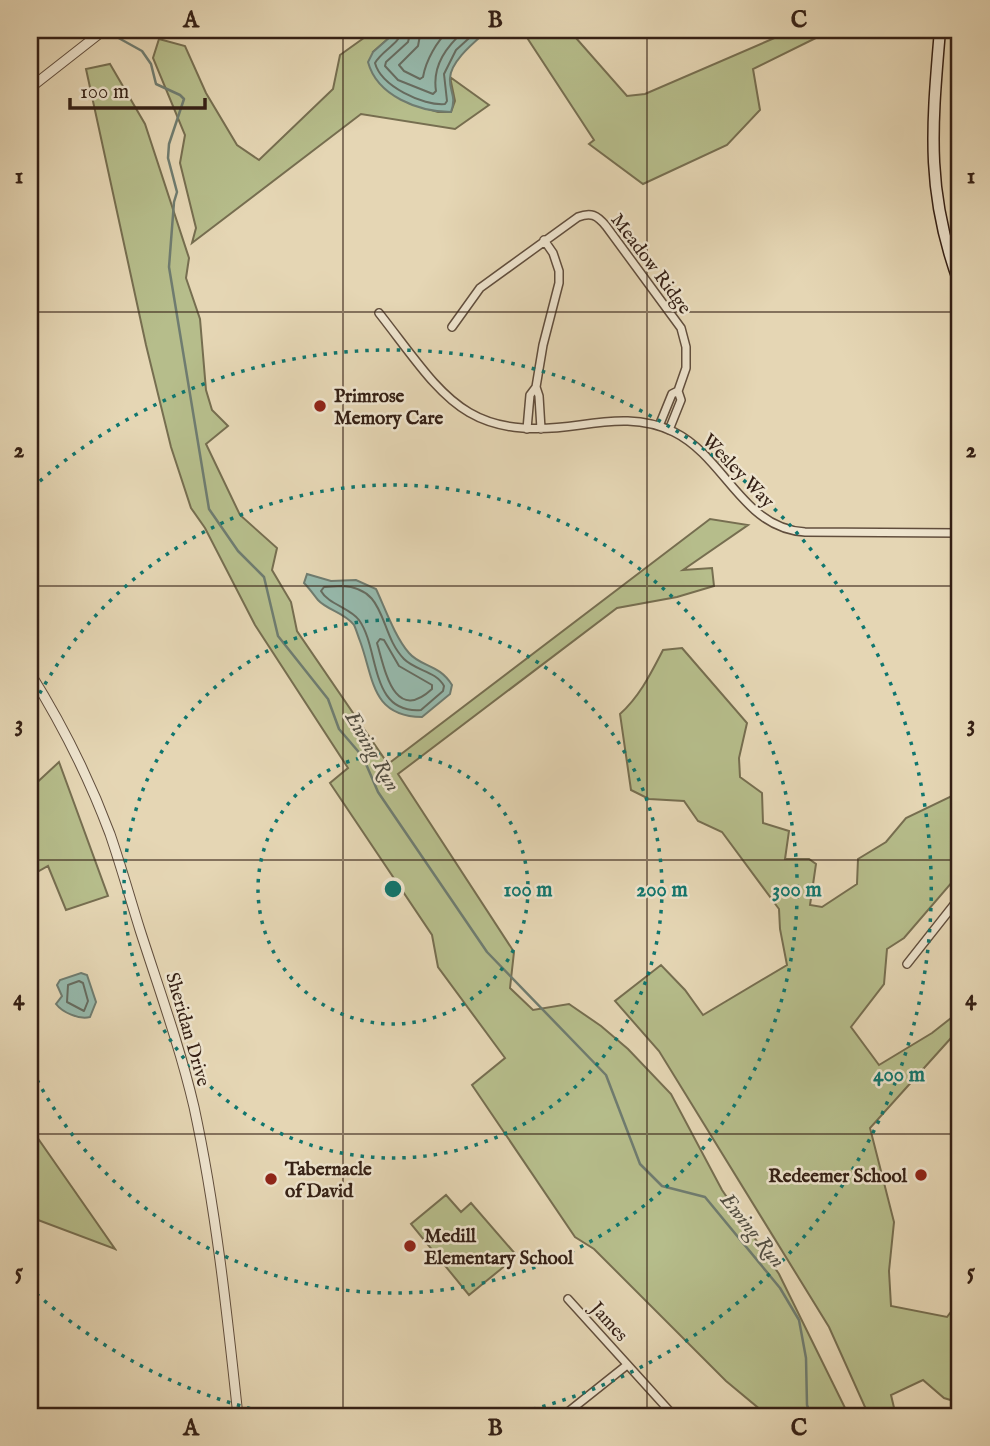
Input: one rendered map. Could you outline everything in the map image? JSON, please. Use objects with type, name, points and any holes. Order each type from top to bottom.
[{"type":"main road","points":[[940,30],[934,105],[933,167],[940,219],[960,285]]},
{"type":"street","points":[[30,88],[104,30]]},
{"type":"street","name":"Meadow Ridge","points":[[452,327],[480,288],[544,240],[578,217],[588,214],[599,218],[681,328],[686,347],[685,368],[678,391],[681,400],[668,430]]},
{"type":"street","points":[[527,429],[530,395],[536,387],[543,345],[559,282],[559,271],[553,253],[544,240]]},
{"type":"street","name":"Wesley Way","points":[[379,313],[425,373],[452,401],[481,419],[527,429],[611,420],[637,421],[659,426],[703,451],[749,507],[779,527],[805,532],[960,533]]},
{"type":"street","points":[[536,387],[541,429]]},
{"type":"street","name":"Meadow Ridge","points":[[659,426],[672,394],[678,391]]},
{"type":"street","name":"Sheridan Drive","points":[[30,673],[65,733],[110,834],[176,1041],[193,1104],[211,1194],[238,1416]]},
{"type":"street","points":[[907,964],[960,897]]},
{"type":"street","name":"James","points":[[568,1299],[674,1416]]},
{"type":"street","points":[[563,1416],[627,1365]]},
{"type":"green space","points":[[375,30],[398,30],[373,52],[408,103],[438,112],[451,112],[455,101],[450,77],[489,105],[455,129],[361,114],[192,243],[196,228],[180,163],[185,135],[153,58],[159,39],[185,46],[206,93],[237,145],[259,160],[333,89],[340,55]]},
{"type":"green space","points":[[522,30],[569,30],[627,96],[645,94],[793,30],[832,30],[753,69],[760,110],[727,145],[643,184],[589,144],[594,140]]},
{"type":"green space","points":[[110,64],[145,124],[189,258],[186,278],[200,319],[206,390],[212,410],[228,426],[206,444],[240,515],[277,548],[272,570],[291,602],[297,631],[388,764],[710,519],[748,525],[683,570],[712,568],[714,586],[677,597],[617,608],[398,774],[514,952],[510,988],[533,1010],[569,1004],[628,1049],[671,1094],[722,1190],[779,1274],[849,1416],[768,1416],[726,1381],[594,1249],[575,1237],[472,1085],[505,1058],[438,967],[432,935],[330,783],[348,768],[255,625],[205,528],[191,508],[171,447],[146,345],[86,69]]},
{"type":"green space","points":[[682,648],[747,723],[739,758],[740,777],[762,793],[763,823],[789,831],[785,859],[809,859],[816,864],[810,905],[822,907],[857,884],[858,859],[886,842],[906,818],[960,792],[960,873],[904,938],[887,949],[884,984],[851,1027],[879,1065],[932,1033],[960,1011],[960,1028],[870,1128],[894,1222],[889,1271],[891,1306],[947,1317],[960,1300],[960,1403],[944,1398],[923,1380],[891,1395],[896,1416],[869,1416],[829,1327],[659,1051],[615,1001],[661,965],[685,990],[703,1015],[787,965],[779,909],[722,832],[698,821],[684,801],[649,799],[631,790],[620,714],[639,692],[663,650]]},
{"type":"green space","points":[[59,762],[108,896],[66,910],[48,866],[30,876],[30,789]]},
{"type":"green space","points":[[30,1127],[115,1249],[30,1217]]},
{"type":"green space","points":[[446,1195],[461,1212],[471,1203],[517,1256],[469,1295],[411,1224]]},
{"type":"water","points":[[398,30],[488,30],[465,51],[451,71],[451,112],[426,109],[401,100],[380,84],[373,74],[368,62],[373,52]]},
{"type":"water","points":[[307,574],[331,581],[356,580],[376,589],[404,646],[414,658],[447,678],[452,685],[450,694],[422,717],[405,715],[384,703],[372,681],[354,625],[318,600],[304,583]]},
{"type":"water","points":[[81,973],[87,975],[96,1002],[90,1017],[71,1015],[56,1004],[62,996],[57,985],[60,980]]},
{"type":"waterway","name":"Ewing Run","points":[[106,31],[142,51],[151,64],[156,84],[184,99],[169,144],[168,158],[177,192],[169,267],[209,509],[238,551],[264,577],[278,636],[328,699],[339,729],[363,757],[378,792],[487,952],[606,1075],[640,1164],[662,1186],[705,1197],[780,1288],[799,1320],[806,1358],[807,1405],[811,1416]]},
{"type":"place","name":"Primrose Memory Care","points":[[320,406]]},
{"type":"place","name":"Redeemer School","points":[[921,1175]]},
{"type":"place","name":"Tabernacle of David","points":[[271,1179]]},
{"type":"place","name":"Medill Elementary School","points":[[410,1246]]}]
